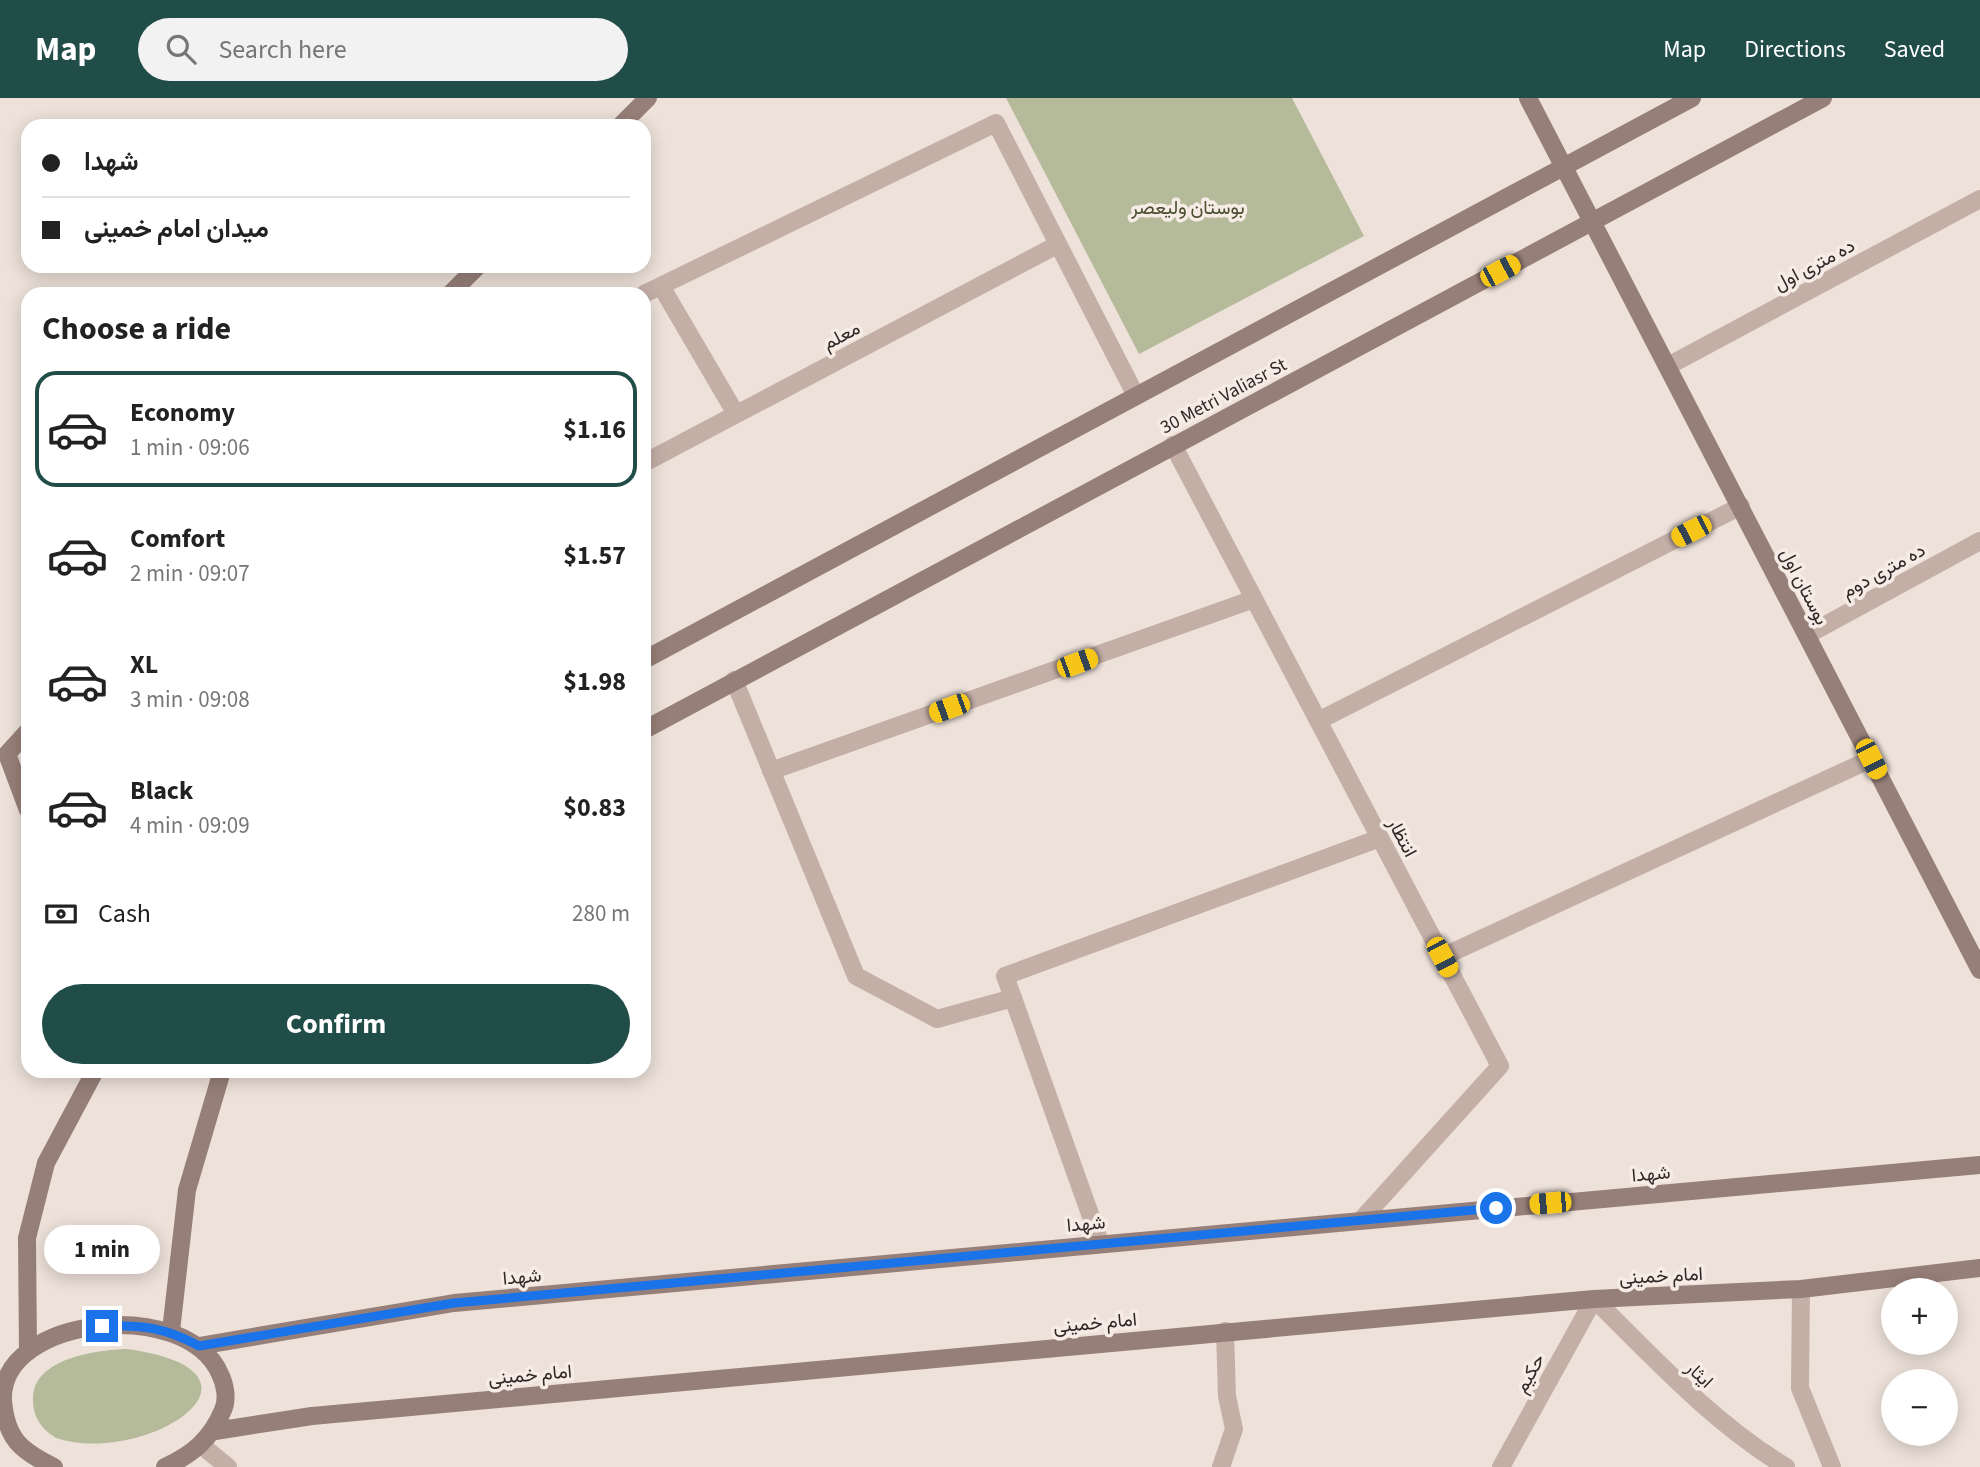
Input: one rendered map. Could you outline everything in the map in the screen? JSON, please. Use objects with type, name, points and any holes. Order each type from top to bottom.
[{"type":"main road","points":[[627,119],[648,98]]},
{"type":"main road","name":"بوستان اول","points":[[1528,98],[1594,220],[1980,970]]},
{"type":"main road","name":"30 Metri Valiasr St","points":[[651,656],[1692,98]]},
{"type":"main road","name":"30 Metri Valiasr St","points":[[651,726],[1823,98]]},
{"type":"main road","points":[[457,287],[471,273]]},
{"type":"main road","points":[[21,739],[7,754],[21,791]]},
{"type":"main road","points":[[28,1352],[27,1238],[46,1163],[91,1078]]},
{"type":"main road","points":[[172,1331],[187,1190],[220,1078]]},
{"type":"main road","name":"شهدا","points":[[199,1346],[454,1303],[1100,1242],[1980,1165]]},
{"type":"main road","name":"امام خمینی","points":[[215,1431],[312,1416],[1225,1331],[1594,1299],[1801,1289],[1980,1268]]},
{"type":"main road","points":[[53,1467],[23,1451],[6,1426],[3,1396],[5,1372],[28,1352],[57,1334],[102,1326],[140,1325],[172,1331],[199,1346],[216,1364],[225,1383],[225,1405],[215,1431],[192,1456],[164,1467]]},
{"type":"main road","points":[[36,1467],[53,1467]]},
{"type":"street","points":[[651,291],[996,123],[1136,397]]},
{"type":"street","name":"ده متری اول","points":[[1668,366],[1980,199]]},
{"type":"street","name":"معلم","points":[[651,459],[1057,245]]},
{"type":"street","points":[[661,286],[736,414]]},
{"type":"street","name":"انتظار","points":[[1173,445],[1500,1066],[1362,1219]]},
{"type":"street","points":[[1318,721],[1741,506]]},
{"type":"street","name":"ده متری دوم","points":[[1807,635],[1980,541]]},
{"type":"street","points":[[771,771],[1254,599]]},
{"type":"street","points":[[734,680],[856,976],[937,1019],[1013,998]]},
{"type":"street","points":[[1442,957],[1871,759]]},
{"type":"street","points":[[1100,1242],[1005,976],[1380,838]]},
{"type":"street","points":[[1801,1289],[1800,1388],[1832,1467]]},
{"type":"street","name":"ایثار","points":[[1594,1299],[1699,1403],[1784,1467]]},
{"type":"street","name":"حکیم","points":[[1501,1467],[1594,1299]]},
{"type":"street","points":[[1221,1467],[1234,1429],[1227,1396],[1225,1331]]},
{"type":"street","points":[[192,1456],[228,1467]]},
{"type":"green space","name":"بوستان ولیعصر","points":[[1006,98],[1292,98],[1364,236],[1139,354]]},
{"type":"green space","points":[[127,1349],[175,1361],[198,1377],[200,1395],[187,1413],[161,1429],[128,1440],[92,1443],[56,1438],[46,1431],[36,1417],[33,1406],[36,1386],[43,1374],[68,1359],[100,1351]]},
{"type":"route","points":[[102,1326],[140,1325],[172,1331],[199,1346],[454,1303],[1496,1208]]}]
